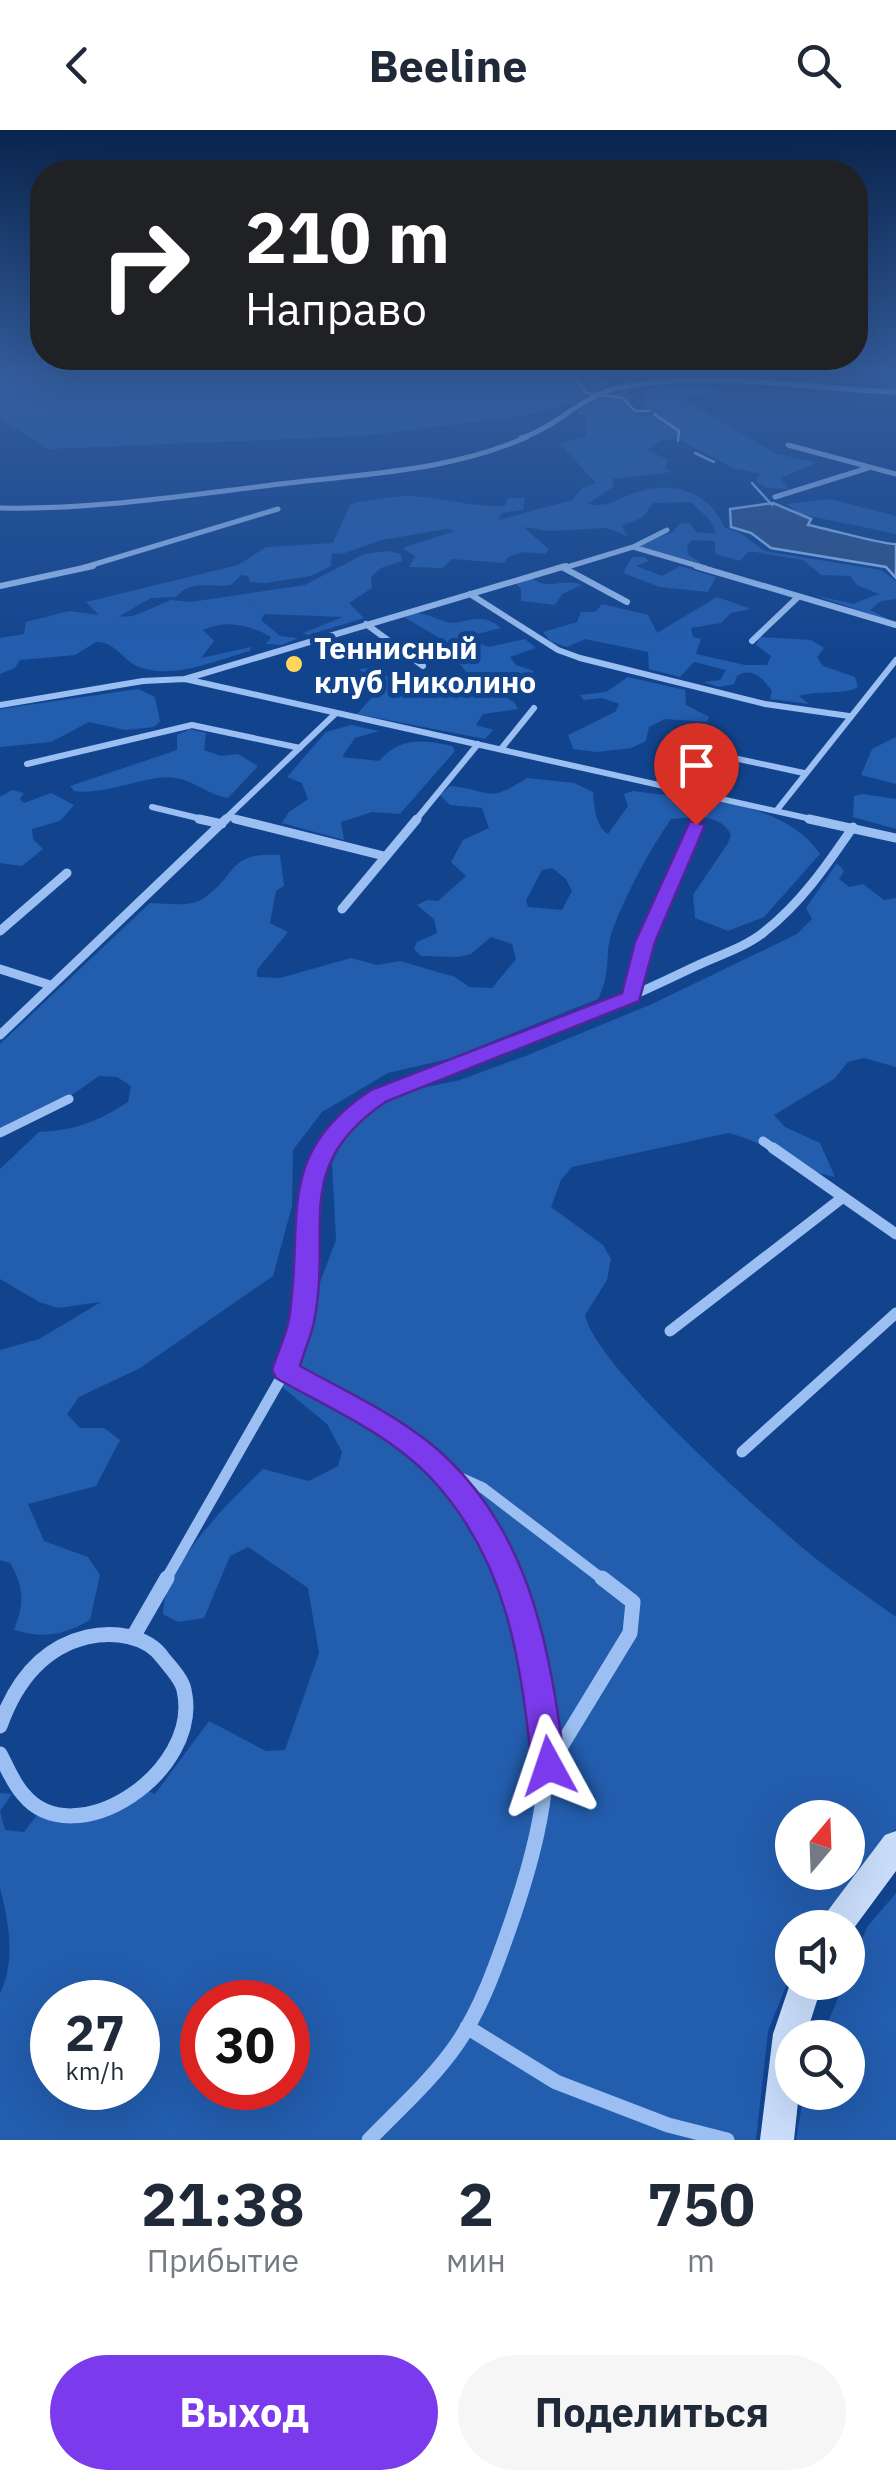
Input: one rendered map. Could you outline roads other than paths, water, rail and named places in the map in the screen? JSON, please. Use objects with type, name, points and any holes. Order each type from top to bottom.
[{"type":"main road","points":[[848,1910],[896,1846]]},
{"type":"main road","points":[[777,2140],[789,2034],[801,2000]]},
{"type":"street","points":[[0,508],[102,507],[452,467]]},
{"type":"street","points":[[865,467],[896,474]]},
{"type":"street","points":[[775,497],[869,468]]},
{"type":"street","points":[[0,586],[97,565],[278,508]]},
{"type":"street","points":[[186,680],[633,547],[667,530]]},
{"type":"street","points":[[633,547],[896,625]]},
{"type":"street","points":[[562,567],[628,602]]},
{"type":"street","points":[[470,594],[558,650],[580,658],[765,704],[850,716]]},
{"type":"street","points":[[752,642],[798,596]]},
{"type":"street","points":[[366,624],[423,666]]},
{"type":"street","points":[[777,810],[896,660]]},
{"type":"street","points":[[0,705],[142,681],[186,680],[896,838]]},
{"type":"street","points":[[501,749],[534,708]]},
{"type":"street","points":[[0,1035],[336,713]]},
{"type":"street","points":[[27,764],[192,726],[300,748]]},
{"type":"street","points":[[342,909],[478,744]]},
{"type":"street","points":[[682,747],[804,772]]},
{"type":"street","points":[[152,807],[384,856]]},
{"type":"street","points":[[632,997],[645,942],[696,825]]},
{"type":"street","points":[[134,1636],[285,1370],[302,1320],[315,1165],[339,1126],[368,1102],[403,1083],[486,1056],[632,997],[762,934],[816,881],[853,827]]},
{"type":"street","points":[[0,931],[67,872]]},
{"type":"street","points":[[0,969],[50,985]]},
{"type":"street","points":[[0,1133],[69,1099]]},
{"type":"street","points":[[763,1141],[896,1234]]},
{"type":"street","points":[[670,1331],[842,1198]]},
{"type":"street","points":[[742,1452],[896,1313]]},
{"type":"street","points":[[285,1370],[394,1432],[440,1468],[483,1488],[633,1602],[630,1633],[549,1766],[516,1902],[467,2027],[443,2062],[370,2140]]},
{"type":"street","points":[[440,1468],[486,1532],[525,1612],[536,1662],[549,1766]]},
{"type":"street","points":[[0,1726],[8,1700],[24,1674],[47,1654],[73,1640],[101,1634],[134,1636],[154,1646],[174,1666],[185,1692],[186,1723],[175,1754],[154,1782],[126,1803],[93,1814],[60,1814],[31,1803],[5,1785],[0,1754]]},
{"type":"street","points":[[467,2027],[556,2082],[668,2125],[727,2140]]},
{"type":"waterway","points":[[752,483],[772,505]]},
{"type":"place","name":"Теннисный клуб Николино","points":[[294,664]]}]
